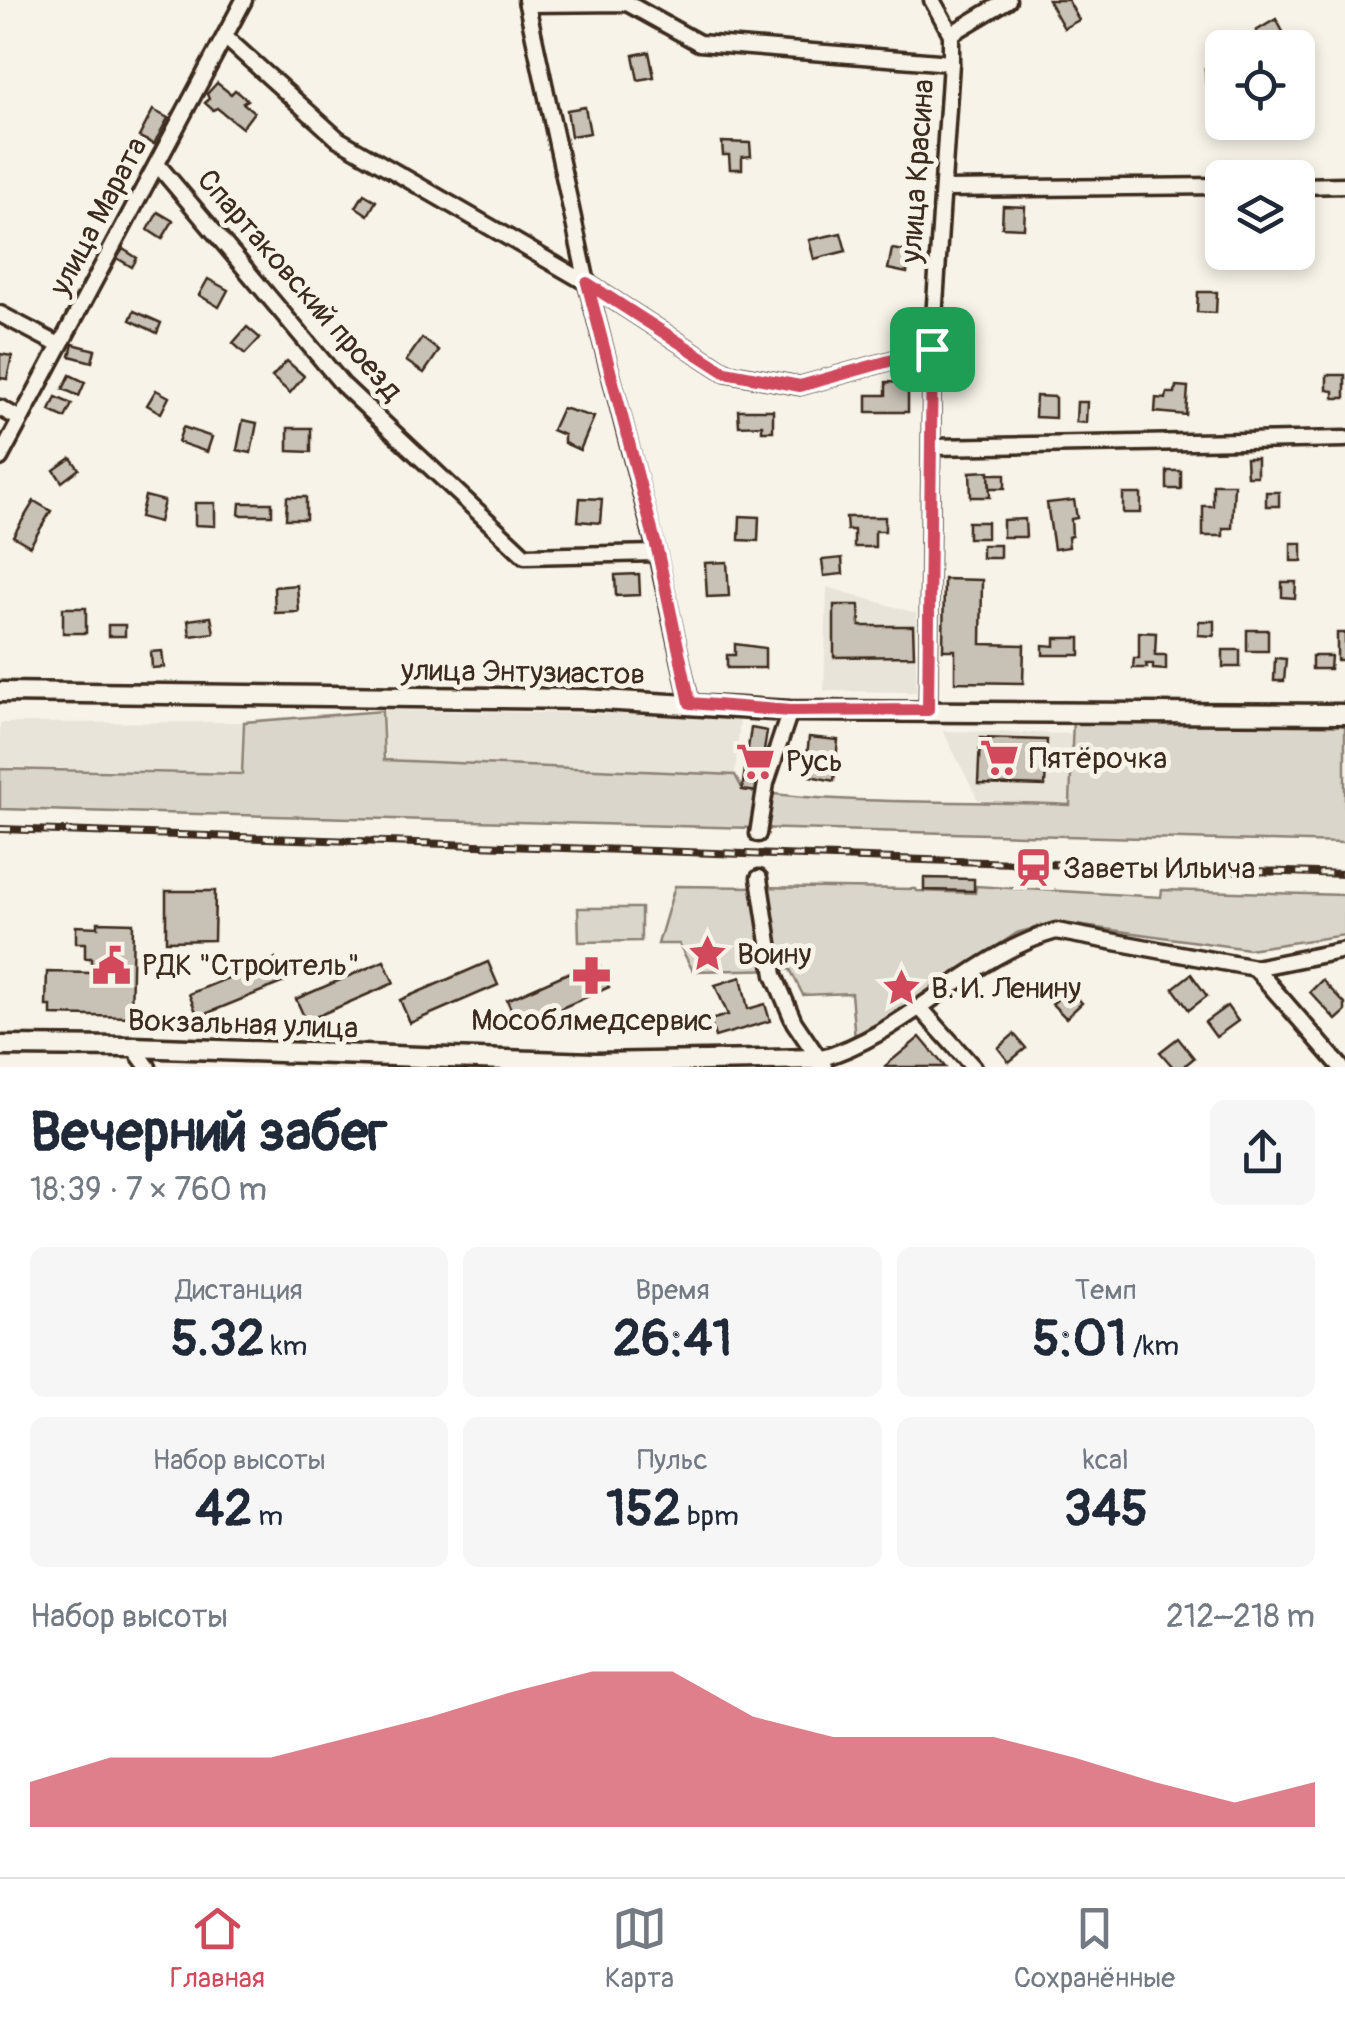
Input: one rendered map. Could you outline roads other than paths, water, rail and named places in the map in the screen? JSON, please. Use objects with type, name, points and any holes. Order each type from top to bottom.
[{"type":"street","name":"улица Марата","points":[[0,458],[244,0]]},
{"type":"street","name":"улица Красина","points":[[928,710],[932,349],[951,63],[951,34],[932,0]]},
{"type":"street","points":[[951,34],[1008,0]]},
{"type":"street","points":[[690,703],[658,553],[587,283],[526,2],[627,2],[699,43],[951,63]]},
{"type":"street","points":[[225,37],[338,140],[587,283],[725,372],[800,386],[932,349]]},
{"type":"street","name":"Спартаковский проезд","points":[[157,164],[343,384],[525,556],[658,553]]},
{"type":"street","points":[[944,189],[1205,186]]},
{"type":"street","points":[[1315,186],[1345,186]]},
{"type":"street","points":[[0,314],[59,346]]},
{"type":"street","points":[[0,408],[20,419]]},
{"type":"street","points":[[933,448],[1345,439]]},
{"type":"street","name":"улица Энтузиастов","points":[[0,692],[690,703],[790,711],[1345,714]]},
{"type":"street","points":[[758,834],[766,783],[790,711]]},
{"type":"street","points":[[758,878],[774,975],[794,1022],[821,1063]]},
{"type":"street","name":"Вокзальная улица","points":[[0,1046],[562,1062],[821,1063],[921,1009],[997,955],[1056,931],[1255,968],[1345,950]]},
{"type":"street","points":[[1255,968],[1341,1067]]},
{"type":"street","points":[[921,1009],[973,1067]]},
{"type":"street","points":[[132,1047],[148,1067]]},
{"type":"railway","points":[[0,829],[1345,874]]},
{"type":"place","name":"Пятёрочка","points":[[999,758]]},
{"type":"place","name":"Русь","points":[[756,761]]},
{"type":"place","name":"Заветы Ильича","points":[[1033,868]]},
{"type":"place","name":"Воину","points":[[707,954]]},
{"type":"place","name":"РДК \"Строитель\"","points":[[112,965]]},
{"type":"place","name":"Мособлмедсервис","points":[[592,976]]},
{"type":"place","name":"В. И. Ленину","points":[[901,988]]}]
